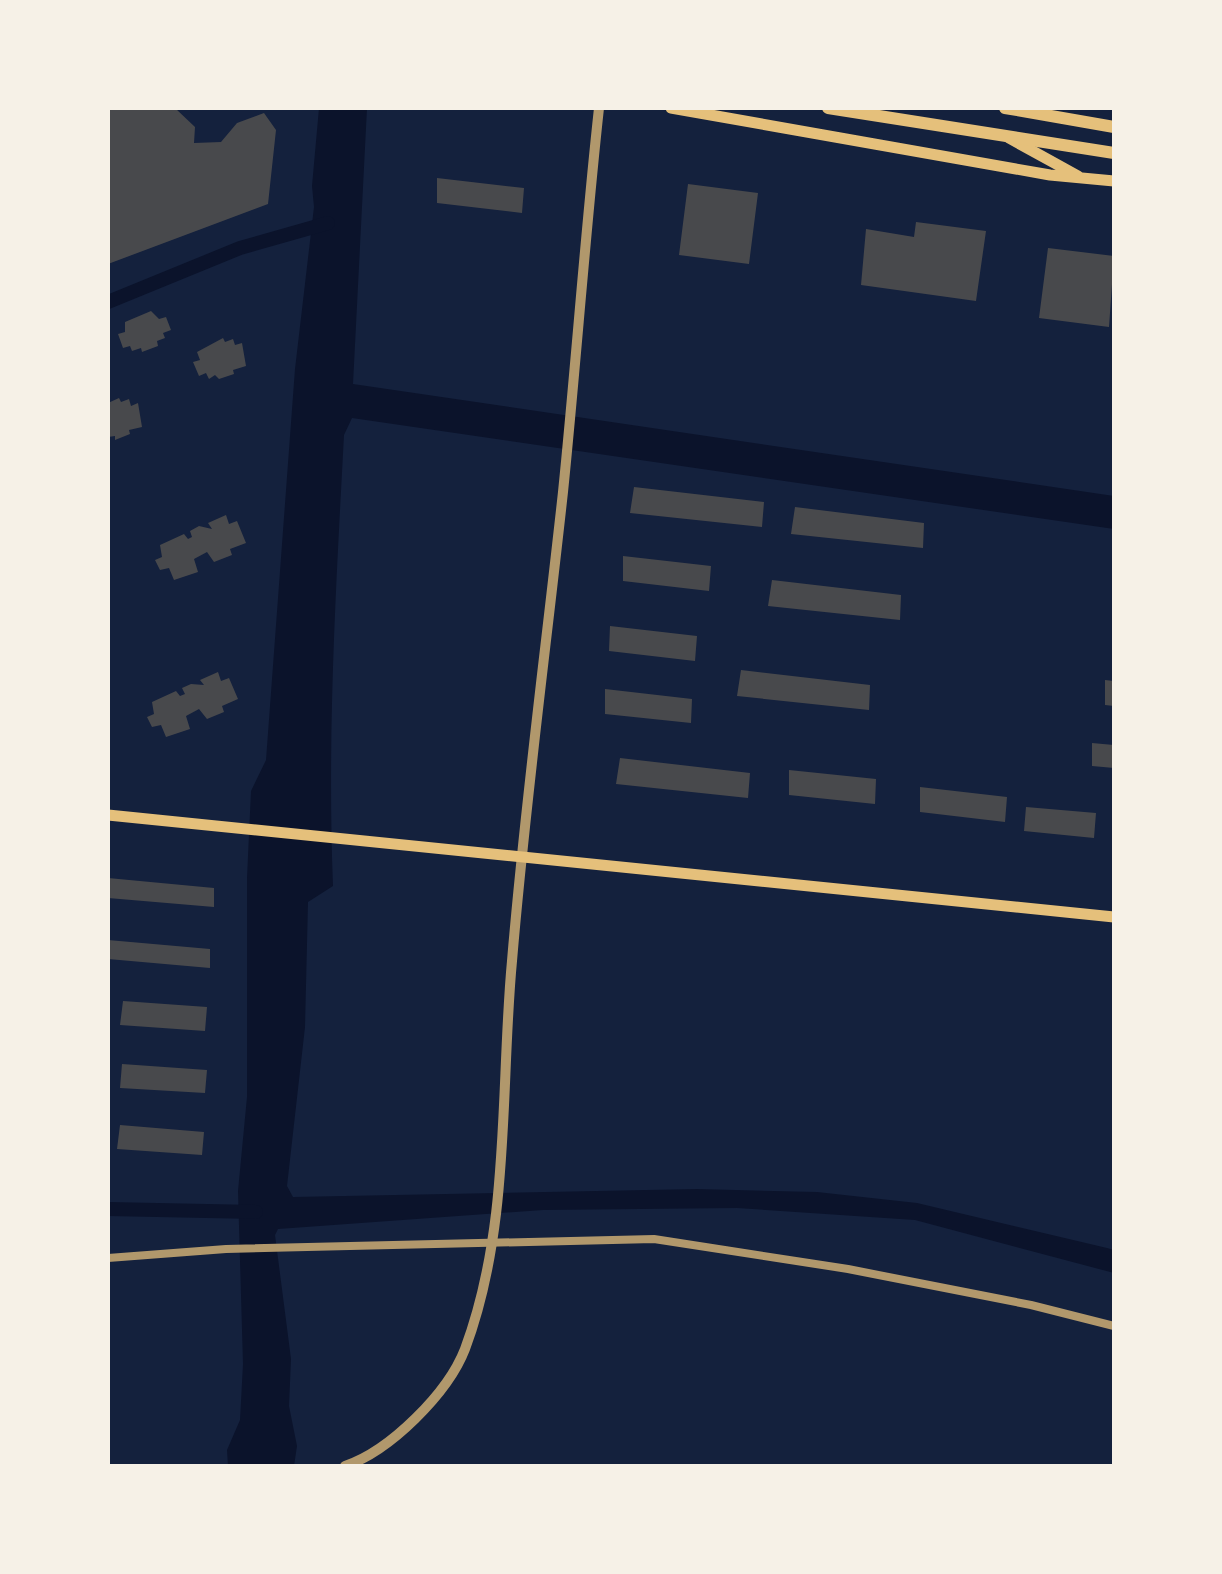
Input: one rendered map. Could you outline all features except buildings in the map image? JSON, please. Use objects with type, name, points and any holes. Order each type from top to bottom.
[{"type":"main road","points":[[671,108],[1081,178],[1114,181]]},
{"type":"main road","points":[[828,108],[1114,153]]},
{"type":"main road","points":[[1005,108],[1114,127]]},
{"type":"main road","points":[[1005,136],[1081,178]]},
{"type":"main road","points":[[108,815],[1114,917]]},
{"type":"street","points":[[345,1466],[382,1446],[440,1393],[463,1354],[479,1305],[491,1238],[504,1129],[512,961],[566,458],[599,108]]},
{"type":"street","points":[[108,1258],[226,1249],[491,1238],[654,1239],[848,1269],[1031,1305],[1114,1326]]},
{"type":"water","points":[[319,108],[367,108],[353,384],[1114,496],[1114,529],[352,418],[344,435],[335,604],[331,773],[333,886],[308,902],[305,1027],[287,1186],[293,1197],[697,1189],[817,1192],[917,1203],[1107,1248],[1114,1250],[1114,1273],[915,1220],[737,1208],[543,1210],[278,1229],[275,1235],[291,1359],[289,1406],[297,1446],[294,1466],[228,1466],[227,1450],[240,1420],[243,1364],[238,1191],[247,1097],[247,878],[251,791],[266,760],[295,369],[314,207],[312,186]]},
{"type":"waterway","points":[[108,302],[240,248],[328,223]]},
{"type":"waterway","points":[[108,1209],[256,1212]]}]
